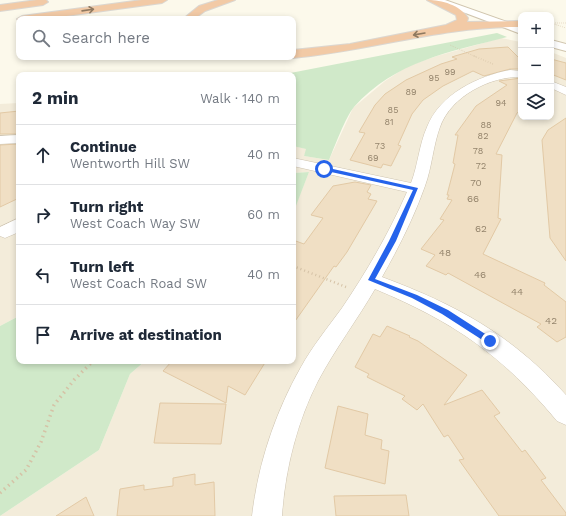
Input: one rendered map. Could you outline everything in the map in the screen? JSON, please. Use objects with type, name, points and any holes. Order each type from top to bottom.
[{"type":"highway","points":[[47,16],[162,0]]},
{"type":"highway","points":[[191,16],[206,7],[230,0]]},
{"type":"highway","points":[[432,0],[460,13],[463,18],[460,24],[445,29]]},
{"type":"highway","points":[[0,8],[54,1]]},
{"type":"highway","points":[[296,54],[334,49],[445,29],[500,23],[518,24]]},
{"type":"main road","points":[[436,0],[518,30]]},
{"type":"main road","points":[[454,0],[518,23]]},
{"type":"main road","points":[[554,35],[566,40]]},
{"type":"main road","points":[[554,44],[566,48]]},
{"type":"street","points":[[268,516],[268,496],[286,430],[309,375],[371,280],[397,232],[424,167],[433,127],[439,115],[448,105],[465,91],[486,81],[516,74]]},
{"type":"street","points":[[554,85],[566,91]]},
{"type":"street","points":[[0,140],[16,139]]},
{"type":"street","points":[[296,163],[416,189]]},
{"type":"street","points":[[371,280],[414,296],[445,312],[480,334],[510,356],[548,392],[566,413]]},
{"type":"path","points":[[554,23],[566,23]]},
{"type":"path","points":[[554,24],[566,28]]},
{"type":"path","points":[[450,45],[516,74]]},
{"type":"path","points":[[296,267],[347,287]]},
{"type":"path","points":[[0,493],[26,470],[41,442],[54,405],[74,380],[90,364]]},
{"type":"shaded area","points":[[501,38],[518,41],[518,120],[554,120],[554,53],[566,58],[566,516],[0,516],[99,450],[130,374],[142,364],[296,364],[296,204],[309,172],[296,173],[296,147],[307,149],[304,156],[329,160],[353,108],[385,81],[408,66],[437,56]]},
{"type":"shaded area","points":[[16,103],[16,318],[0,326],[0,104]]},
{"type":"green space","points":[[497,33],[507,37],[424,60],[387,79],[370,91],[354,107],[344,125],[329,160],[304,156],[306,149],[296,147],[296,72]]},
{"type":"green space","points":[[309,172],[296,206],[296,173]]},
{"type":"green space","points":[[16,318],[16,364],[142,364],[130,374],[99,450],[0,516],[0,326]]},
{"type":"building","points":[[508,47],[518,57],[518,69],[510,69],[484,76],[473,71],[443,86],[423,100],[412,114],[398,145],[401,146],[391,166],[383,164],[381,168],[350,160],[365,133],[359,132],[375,105],[385,94],[406,80],[441,64],[457,59],[452,57],[479,49]]},
{"type":"building","points":[[554,60],[566,63],[566,80],[554,75]]},
{"type":"building","points":[[518,78],[518,112],[496,154],[502,155],[498,218],[501,219],[483,254],[545,283],[544,285],[566,302],[566,337],[557,342],[537,327],[541,324],[448,273],[446,275],[426,266],[435,255],[421,249],[444,220],[440,219],[452,200],[447,199],[449,195],[447,195],[455,164],[453,163],[458,135],[455,135],[476,106],[507,85],[499,81]]},
{"type":"building","points":[[16,111],[16,134],[0,134],[0,113]]},
{"type":"building","points":[[566,118],[566,261],[550,238],[542,140],[548,130]]},
{"type":"building","points":[[16,144],[16,199],[0,207],[0,145]]},
{"type":"building","points":[[355,182],[371,185],[367,192],[371,194],[368,199],[377,201],[347,252],[336,267],[334,266],[296,320],[296,241],[304,244],[323,218],[311,215],[333,186]]},
{"type":"building","points":[[387,326],[410,336],[409,337],[418,341],[467,375],[444,405],[482,390],[500,413],[494,416],[522,452],[525,450],[546,478],[541,480],[566,513],[566,516],[499,516],[459,460],[464,459],[448,435],[444,437],[423,404],[417,410],[402,399],[405,396],[367,377],[369,374],[355,367],[373,334],[380,337]]},
{"type":"building","points":[[169,364],[264,364],[245,395],[228,386],[226,403],[163,371]]},
{"type":"building","points":[[160,403],[226,404],[221,444],[154,443]]},
{"type":"building","points":[[338,406],[368,414],[365,435],[382,440],[381,449],[389,451],[385,484],[325,468]]},
{"type":"building","points":[[195,474],[195,485],[214,482],[215,516],[117,516],[120,489],[144,485],[144,490],[173,486],[173,478]]},
{"type":"building","points":[[406,495],[409,516],[336,516],[334,496]]},
{"type":"building","points":[[86,497],[94,516],[56,516]]},
{"type":"route","points":[[324,169],[416,189],[393,241],[371,280],[414,296],[445,312],[490,341]]}]
